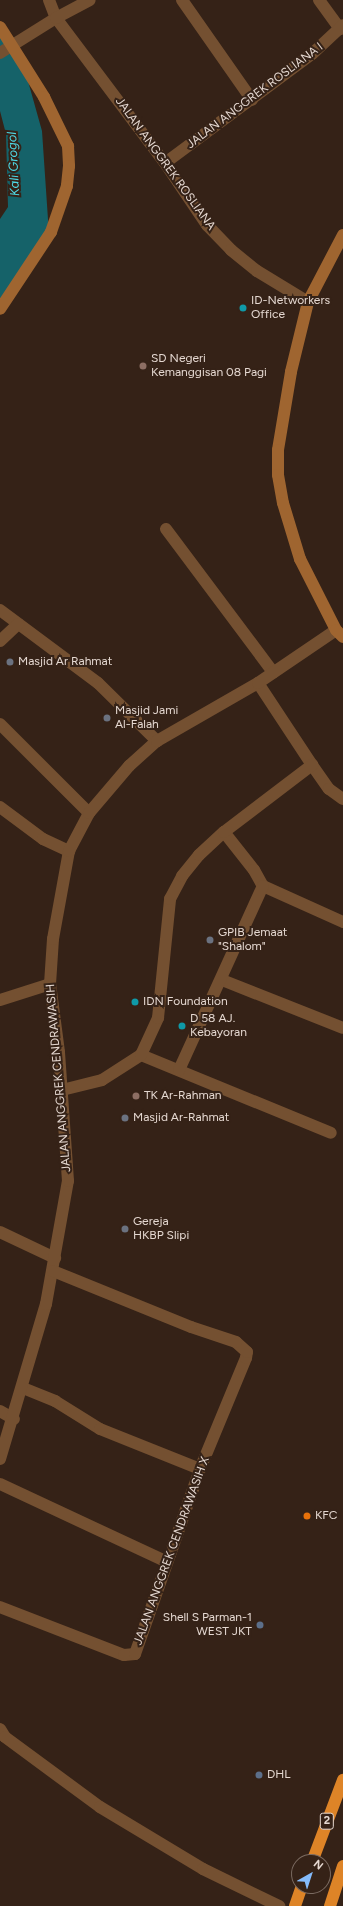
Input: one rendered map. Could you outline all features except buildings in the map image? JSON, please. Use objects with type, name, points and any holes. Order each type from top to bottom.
[{"type":"highway","name":"2","points":[[315,1854],[343,1780]]},
{"type":"highway","points":[[330,1906],[343,1866]]},
{"type":"highway","points":[[295,1906],[299,1894]]},
{"type":"street","name":"JALAN ANGGREK ROSLIANA","points":[[49,0],[56,18],[165,163],[207,225],[231,250],[257,272],[308,302]]},
{"type":"street","points":[[6,49],[56,18],[90,0]]},
{"type":"street","points":[[182,0],[252,100]]},
{"type":"street","points":[[319,0],[341,27]]},
{"type":"street","points":[[0,27],[6,49],[44,97],[68,146],[69,166],[67,186],[51,232],[0,309]]},
{"type":"street","name":"JALAN ANGGREK ROSLIANA I","points":[[165,163],[252,100],[312,54],[341,27]]},
{"type":"street","points":[[340,633],[300,559],[278,475],[279,442],[308,302],[343,235]]},
{"type":"street","points":[[166,529],[273,672]]},
{"type":"street","points":[[0,610],[98,683],[157,741]]},
{"type":"street","points":[[0,642],[18,624]]},
{"type":"street","name":"JALAN ANGGREK CENDRAWASIH","points":[[0,1459],[23,1388],[53,1271],[69,1172],[62,1090],[50,984],[53,939],[69,851],[89,813],[129,766],[157,741],[258,683],[273,672],[340,633]]},
{"type":"street","points":[[258,683],[312,765],[330,788],[343,799]]},
{"type":"street","points":[[0,724],[89,813]]},
{"type":"street","points":[[62,1090],[102,1080],[141,1055],[158,1018],[170,899],[182,876],[199,855],[224,832],[312,765]]},
{"type":"street","points":[[0,807],[38,836],[69,851]]},
{"type":"street","points":[[224,832],[254,870],[263,886],[343,922]]},
{"type":"street","points":[[179,1070],[222,980],[263,886]]},
{"type":"street","points":[[222,980],[343,1028]]},
{"type":"street","points":[[0,1000],[50,984]]},
{"type":"street","points":[[141,1055],[331,1132]]},
{"type":"street","points":[[0,1232],[56,1258]]},
{"type":"street","name":"JALAN ANGGREK CENDRAWASIH X","points":[[0,1607],[124,1655],[132,1656],[139,1646],[200,1469],[229,1404],[247,1352],[244,1347],[53,1271]]},
{"type":"street","points":[[23,1388],[55,1401],[100,1429],[200,1469]]},
{"type":"street","points":[[0,1411],[14,1419]]},
{"type":"street","points":[[0,1484],[167,1562]]},
{"type":"street","points":[[2,1734],[100,1807],[147,1837],[203,1869],[279,1906]]},
{"type":"water","name":"Kali Grogol","points":[[0,37],[28,81],[42,131],[49,234],[0,299],[0,219],[8,207],[6,134],[0,111]]},
{"type":"place","name":"ID-Networkers Office","points":[[243,308]]},
{"type":"place","name":"SD Negeri Kemanggisan 08 Pagi","points":[[143,366]]},
{"type":"place","name":"Masjid Ar Rahmat","points":[[10,662]]},
{"type":"place","name":"Masjid Jami Al-Falah","points":[[107,718]]},
{"type":"place","name":"GPIB Jemaat \"Shalom\"","points":[[210,940]]},
{"type":"place","name":"IDN Foundation","points":[[135,1002]]},
{"type":"place","name":"D 58 AJ. Kebayoran","points":[[182,1026]]},
{"type":"place","name":"TK Ar-Rahman","points":[[136,1096]]},
{"type":"place","name":"Masjid Ar-Rahmat","points":[[125,1118]]},
{"type":"place","name":"Gereja HKBP Slipi","points":[[125,1229]]},
{"type":"place","name":"KFC","points":[[307,1516]]},
{"type":"place","name":"Shell S Parman-1 WEST JKT","points":[[260,1625]]},
{"type":"place","name":"DHL","points":[[259,1775]]}]
